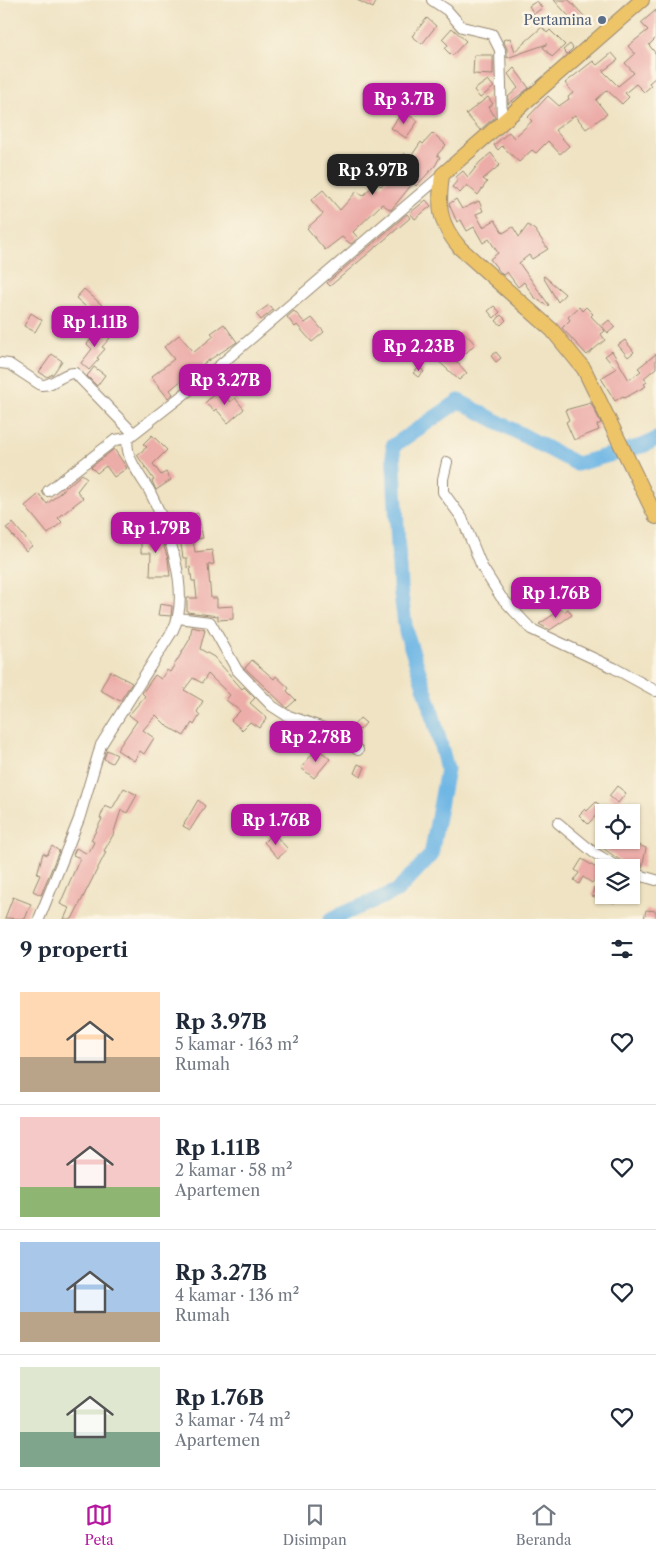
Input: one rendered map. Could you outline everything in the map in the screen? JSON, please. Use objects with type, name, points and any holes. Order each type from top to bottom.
[{"type":"highway","points":[[642,0],[442,175],[439,209],[449,235],[460,248],[557,336],[589,377],[656,517]]},
{"type":"street","points":[[432,0],[447,10],[462,27],[490,32],[496,39],[500,50],[502,122]]},
{"type":"street","points":[[48,491],[115,440],[130,436],[206,377],[442,175]]},
{"type":"street","points":[[0,363],[9,364],[41,385],[46,385],[68,373],[75,373],[130,436],[128,454],[150,492],[175,555],[178,568],[178,618],[173,630],[101,745],[80,819],[39,919]]},
{"type":"street","points":[[447,462],[443,479],[443,492],[462,518],[482,567],[501,597],[531,629],[614,668],[656,691]]},
{"type":"street","points":[[178,618],[210,622],[237,670],[272,706],[286,715],[332,731],[358,750]]},
{"type":"street","points":[[558,823],[604,859]]},
{"type":"street","points":[[640,876],[656,880]]},
{"type":"building","points":[[357,0],[377,0],[373,8]]},
{"type":"building","points":[[554,0],[569,0],[584,16],[575,23]]},
{"type":"building","points":[[537,1],[542,8],[534,14],[529,6]]},
{"type":"building","points":[[656,10],[656,38],[649,45],[656,54],[656,77],[649,83],[651,86],[644,92],[636,84],[625,93],[629,97],[622,104],[607,90],[596,100],[607,114],[586,129],[575,115],[555,130],[569,146],[560,154],[548,141],[536,153],[532,150],[519,162],[502,146],[498,150],[494,145],[509,132],[514,138],[532,121],[528,117],[548,96],[559,106],[569,99],[568,97],[573,93],[565,83],[593,61],[597,65],[612,53],[618,60],[603,71],[618,86],[634,73],[625,63],[635,54],[628,46],[648,30],[641,23]]},
{"type":"building","points":[[427,18],[436,26],[422,44],[412,36]]},
{"type":"building","points":[[542,27],[547,33],[550,30],[565,45],[552,57],[543,47],[547,44],[507,58],[507,49],[503,40],[510,38],[515,51]]},
{"type":"building","points":[[452,28],[466,41],[452,56],[445,49],[448,45],[442,39]]},
{"type":"building","points":[[570,44],[573,48],[567,54],[563,50]]},
{"type":"building","points":[[474,55],[493,55],[493,75],[473,74]]},
{"type":"building","points":[[514,68],[529,88],[508,104],[508,97],[518,88],[508,74]]},
{"type":"building","points":[[488,80],[494,87],[480,98],[474,90]]},
{"type":"building","points":[[488,97],[493,104],[489,107],[495,117],[480,130],[466,114]]},
{"type":"building","points":[[403,111],[418,121],[406,138],[391,128]]},
{"type":"building","points":[[433,133],[446,145],[437,155],[440,157],[435,166],[416,186],[413,183],[391,210],[382,204],[353,232],[358,238],[351,244],[342,237],[325,250],[307,228],[323,214],[311,200],[323,190],[340,210],[357,191],[363,196],[376,182],[381,186],[396,170],[392,167],[404,153],[410,158],[421,142],[423,144]]},
{"type":"building","points":[[491,153],[500,165],[483,179],[487,182],[478,195],[467,185],[460,193],[452,187],[458,180],[456,177],[463,171],[468,177],[480,162]]},
{"type":"building","points":[[456,199],[462,209],[479,201],[483,211],[476,214],[483,227],[495,220],[503,233],[513,227],[519,237],[528,225],[535,230],[548,249],[532,259],[529,255],[519,263],[549,305],[547,306],[534,297],[524,282],[518,287],[507,272],[503,275],[500,272],[490,259],[498,253],[489,239],[483,243],[474,227],[467,231],[461,220],[457,222],[449,204]]},
{"type":"building","points":[[426,200],[431,206],[415,219],[410,213]]},
{"type":"building","points":[[407,214],[410,218],[330,286],[327,283]]},
{"type":"building","points":[[543,277],[565,294],[558,302]]},
{"type":"building","points":[[84,289],[102,305],[94,314],[76,298]]},
{"type":"building","points":[[269,305],[273,310],[261,320],[256,314]]},
{"type":"building","points":[[494,306],[500,312],[494,318],[488,311]]},
{"type":"building","points":[[579,307],[582,311],[586,307],[593,314],[591,316],[605,331],[601,334],[605,340],[587,355],[562,328],[570,320],[568,317]]},
{"type":"building","points":[[294,311],[305,323],[312,318],[324,332],[312,342],[287,317]]},
{"type":"building","points":[[31,313],[42,320],[35,332],[24,326]]},
{"type":"building","points":[[501,315],[506,320],[501,325],[496,321]]},
{"type":"building","points":[[609,320],[615,327],[608,333],[602,326]]},
{"type":"building","points":[[224,324],[237,342],[203,364],[205,368],[184,382],[182,380],[170,390],[173,394],[168,398],[151,377],[174,359],[164,347],[179,335],[194,352],[214,336],[211,333]]},
{"type":"building","points":[[97,327],[110,338],[102,347],[105,349],[97,358],[99,359],[89,370],[81,363],[92,349],[87,344],[93,337],[90,334]]},
{"type":"building","points":[[462,330],[475,344],[457,362],[467,373],[459,380],[434,357]]},
{"type":"building","points":[[625,340],[634,352],[628,357],[618,345]]},
{"type":"building","points":[[612,351],[629,380],[641,371],[638,368],[656,354],[656,368],[644,378],[647,382],[644,384],[646,386],[625,398],[623,396],[615,401],[601,378],[616,369],[605,356]]},
{"type":"building","points":[[496,352],[501,358],[496,362],[491,356]]},
{"type":"building","points":[[52,354],[62,361],[53,374],[47,377],[39,372]]},
{"type":"building","points":[[94,367],[105,375],[97,386],[87,376]]},
{"type":"building","points":[[420,367],[424,372],[418,377],[413,373]]},
{"type":"building","points":[[218,390],[230,402],[235,398],[244,409],[228,423],[216,409],[214,411],[205,403]]},
{"type":"building","points":[[591,403],[601,423],[597,425],[599,430],[574,440],[566,422],[569,420],[565,410]]},
{"type":"building","points":[[152,435],[167,450],[153,464],[161,475],[166,472],[171,480],[156,490],[152,481],[154,480],[137,455],[147,447],[143,444]]},
{"type":"building","points":[[114,449],[127,468],[114,477],[106,466],[97,473],[91,467]]},
{"type":"building","points":[[82,474],[87,478],[77,491],[83,498],[58,518],[62,522],[48,534],[25,506],[39,494],[47,504]]},
{"type":"building","points":[[198,513],[203,538],[193,540],[195,552],[212,550],[214,564],[208,565],[211,598],[217,598],[217,607],[233,606],[233,619],[218,620],[218,616],[187,612],[187,598],[197,598],[195,581],[192,581],[190,567],[187,568],[187,558],[183,558],[177,518]]},
{"type":"building","points":[[13,523],[32,546],[26,551],[6,528]]},
{"type":"building","points":[[158,529],[168,559],[170,576],[150,576],[151,553],[141,553],[141,541],[146,540],[146,530]]},
{"type":"building","points":[[160,604],[172,606],[171,616],[158,615]]},
{"type":"building","points":[[562,609],[564,612],[568,609],[572,615],[550,630],[539,624]]},
{"type":"building","points":[[192,627],[205,630],[200,649],[214,657],[242,689],[244,687],[255,698],[250,703],[267,718],[259,728],[250,722],[242,730],[231,720],[240,711],[226,700],[230,695],[208,674],[202,683],[193,678],[184,690],[203,701],[197,712],[200,715],[194,725],[192,723],[184,736],[167,726],[156,715],[143,730],[154,738],[144,754],[140,751],[134,761],[117,750],[137,721],[129,715],[145,696],[142,693],[155,675],[161,679],[167,670],[170,672],[190,639]]},
{"type":"building","points":[[252,660],[274,679],[276,676],[289,688],[287,691],[296,700],[287,708],[245,668]]},
{"type":"building","points":[[110,671],[132,683],[120,701],[100,690]]},
{"type":"building","points":[[360,718],[366,723],[360,730],[354,725]]},
{"type":"building","points":[[317,748],[330,759],[314,778],[301,768]]},
{"type":"building","points":[[107,750],[117,755],[112,763],[104,759]]},
{"type":"building","points":[[358,764],[365,767],[361,777],[354,773]]},
{"type":"building","points":[[617,786],[626,793],[618,803],[609,796]]},
{"type":"building","points":[[124,788],[137,795],[127,813],[121,810],[113,835],[104,851],[106,852],[72,919],[64,919],[69,908],[60,904],[80,858],[73,855],[76,848],[88,854],[94,842],[91,840],[102,819],[100,818],[105,806],[112,809]]},
{"type":"building","points":[[198,800],[205,806],[190,830],[183,826]]},
{"type":"building","points":[[596,802],[598,804],[595,804],[595,817],[588,824],[579,815],[585,809],[587,811]]},
{"type":"building","points":[[273,833],[288,849],[278,858],[264,842]]},
{"type":"building","points":[[52,846],[59,851],[41,895],[33,891],[40,875],[37,874],[43,853],[47,855]]},
{"type":"building","points":[[640,846],[646,848],[642,869],[640,869],[640,859],[618,859],[604,849],[640,849]]},
{"type":"building","points":[[582,859],[595,867],[595,879],[592,883],[583,877],[579,884],[574,880],[579,873],[575,870]]},
{"type":"building","points":[[594,887],[595,897],[592,896]]},
{"type":"building","points":[[13,897],[31,904],[25,919],[5,918]]},
{"type":"building","points":[[646,910],[656,911],[656,919],[644,919]]},
{"type":"waterway","points":[[331,919],[397,891],[431,855],[447,769],[430,705],[406,632],[400,587],[393,446],[459,401],[577,464],[645,445],[656,439]]},
{"type":"place","name":"Pertamina","points":[[602,20]]}]
